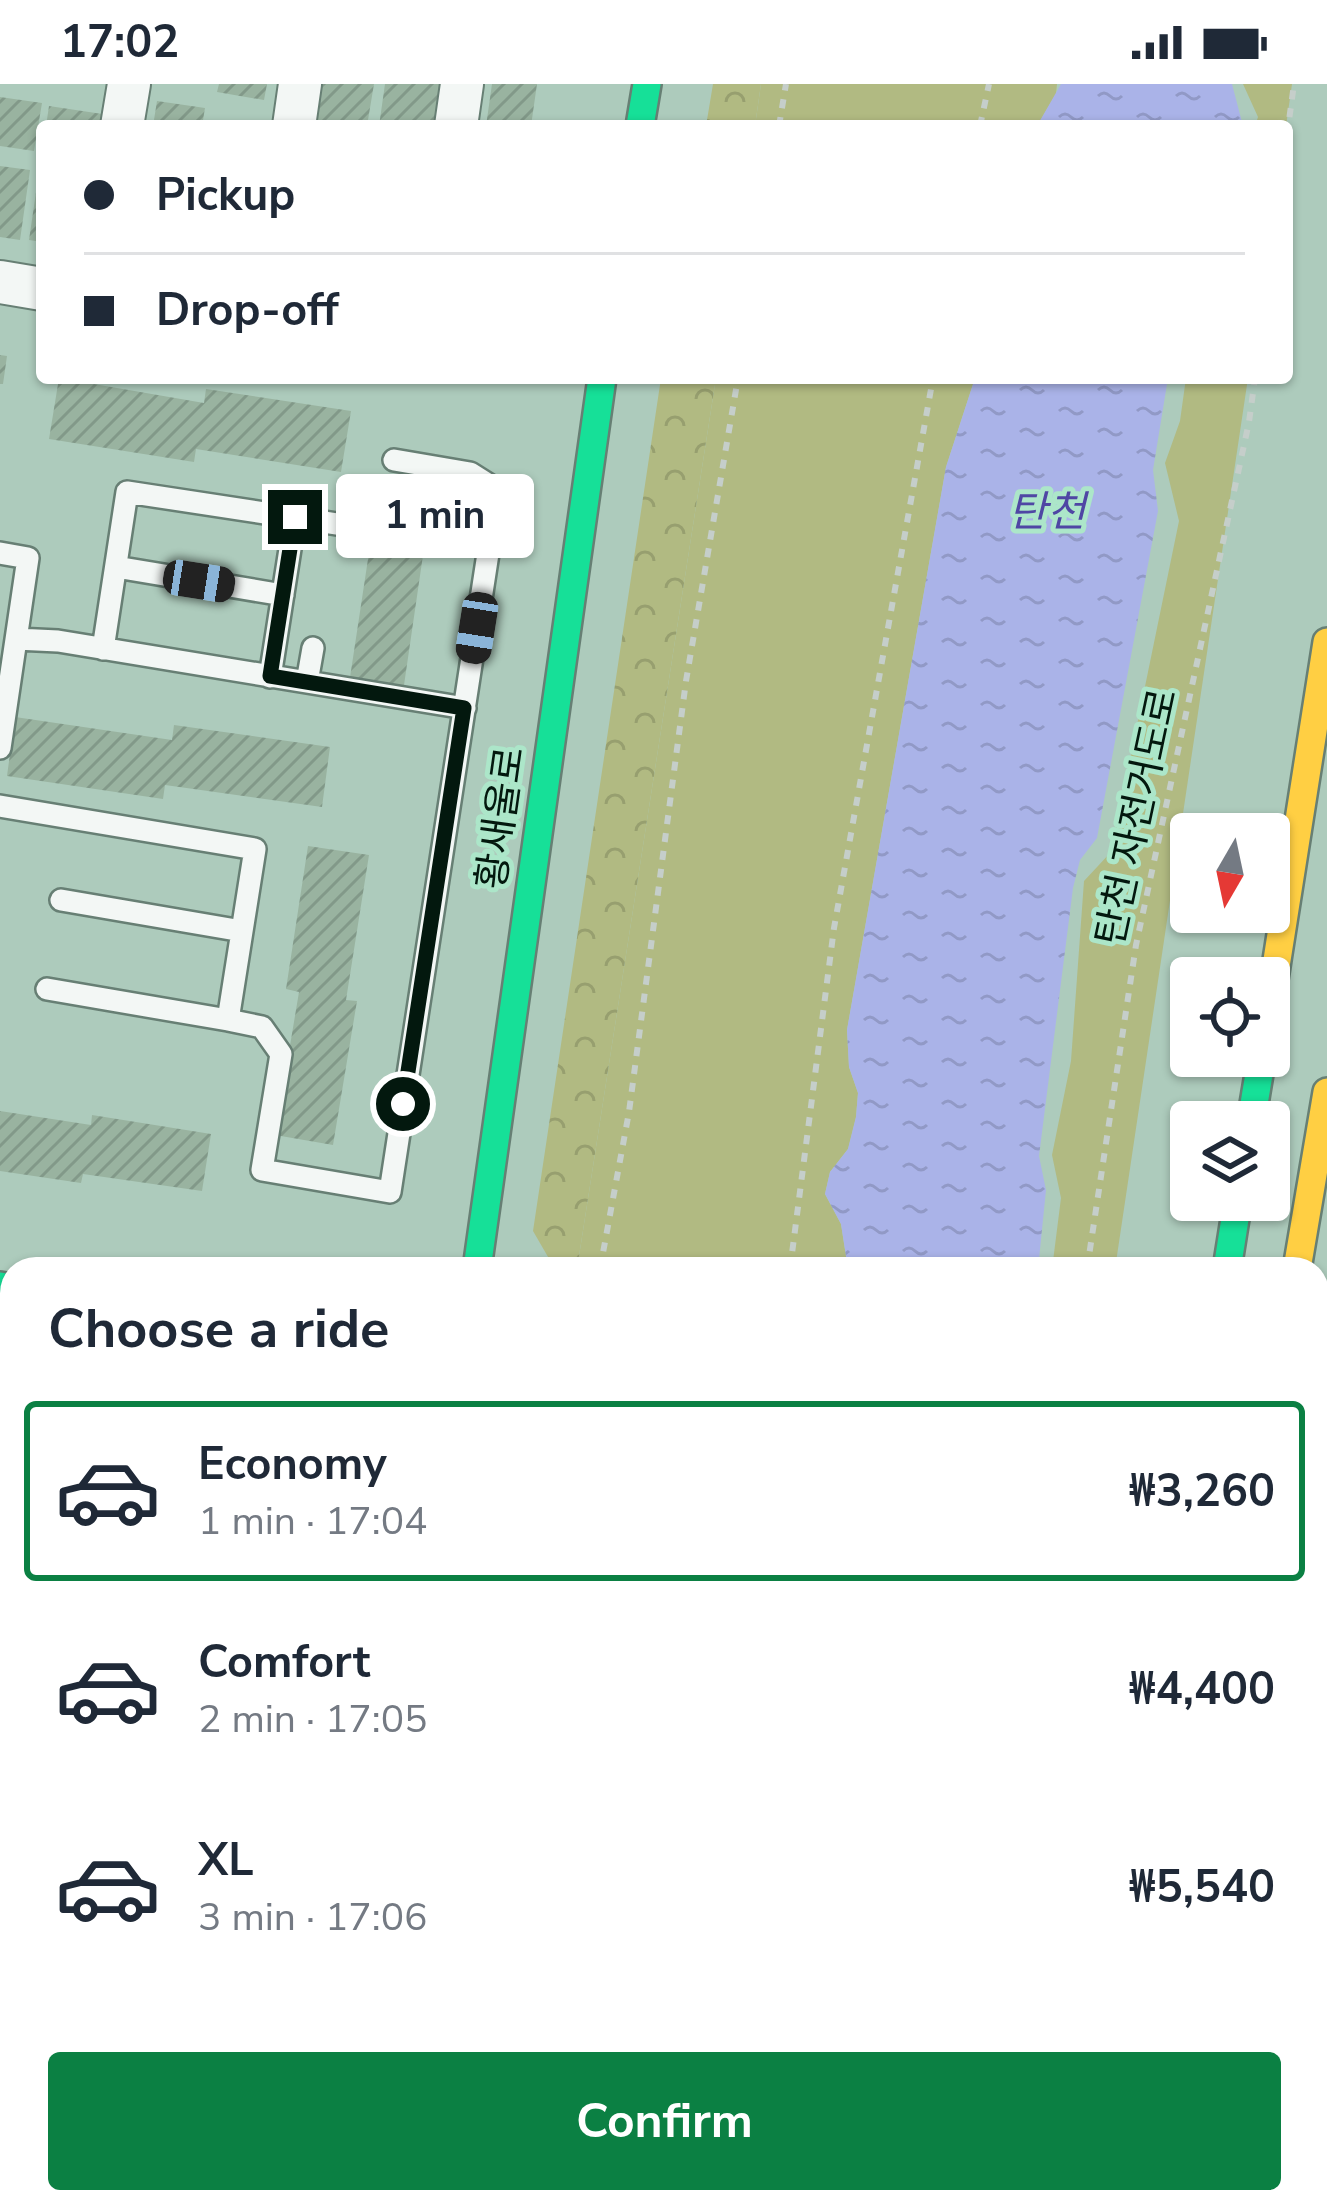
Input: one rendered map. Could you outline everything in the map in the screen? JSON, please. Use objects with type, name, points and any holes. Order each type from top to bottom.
[{"type":"main road","points":[[641,120],[647,84]]},
{"type":"main road","name":"황새울로","points":[[479,1257],[601,384]]},
{"type":"main road","points":[[1277,957],[1327,642]]},
{"type":"main road","points":[[1299,1257],[1327,1091]]},
{"type":"main road","points":[[1229,1257],[1235,1221]]},
{"type":"street","points":[[123,120],[129,84]]},
{"type":"street","points":[[294,120],[300,84]]},
{"type":"street","points":[[456,120],[462,84]]},
{"type":"street","points":[[0,282],[36,288]]},
{"type":"lane","points":[[47,989],[262,1027],[281,1054],[262,1170],[390,1192],[495,508],[489,485],[470,473],[394,460]]},
{"type":"lane","points":[[103,650],[128,492],[350,526]]},
{"type":"lane","points":[[270,676],[295,517]]},
{"type":"lane","points":[[0,553],[28,558],[0,748]]},
{"type":"lane","points":[[116,567],[283,595]]},
{"type":"lane","points":[[16,639],[58,641],[464,708]]},
{"type":"lane","points":[[308,682],[314,648]]},
{"type":"lane","points":[[0,806],[255,849],[228,1020]]},
{"type":"lane","points":[[61,901],[242,932]]},
{"type":"path","points":[[780,120],[786,84]]},
{"type":"path","points":[[981,120],[989,84]]},
{"type":"path","points":[[1289,120],[1294,84]]},
{"type":"path","points":[[602,1257],[628,1112],[686,681],[737,384]]},
{"type":"path","points":[[792,1257],[833,928],[932,384]]},
{"type":"path","name":"탄천 자전거도로","points":[[1089,1257],[1136,945],[1254,384]]},
{"type":"green space","points":[[713,84],[761,84],[756,120],[707,120]]},
{"type":"green space","points":[[761,84],[1057,84],[1041,120],[756,120]]},
{"type":"green space","points":[[1243,84],[1292,84],[1287,120],[1258,117]]},
{"type":"green space","points":[[660,384],[715,384],[579,1257],[548,1257],[533,1231]]},
{"type":"green space","points":[[715,384],[973,384],[946,467],[847,1030],[849,1067],[858,1093],[856,1117],[848,1149],[830,1172],[825,1194],[841,1224],[846,1257],[579,1257]]},
{"type":"green space","points":[[1185,384],[1247,384],[1183,813],[1170,813],[1170,901],[1117,1257],[1054,1257],[1061,1198],[1052,1155],[1071,1061],[1084,881],[1111,852],[1179,521],[1165,463],[1180,421]]},
{"type":"water","points":[[1061,84],[1232,84],[1241,120],[1040,120]]},
{"type":"water","name":"탄천","points":[[973,384],[1167,384],[1153,470],[1158,511],[1097,838],[1080,860],[1073,888],[1039,1156],[1046,1190],[1039,1257],[846,1257],[841,1224],[825,1194],[830,1172],[848,1149],[856,1117],[858,1093],[849,1067],[847,1030],[946,467]]},
{"type":"building","points":[[219,84],[267,84],[264,100],[217,92]]},
{"type":"building","points":[[319,84],[374,84],[368,120],[306,120]]},
{"type":"building","points":[[385,84],[445,84],[440,120],[380,120]]},
{"type":"building","points":[[492,84],[537,84],[532,120],[487,120]]},
{"type":"building","points":[[0,97],[42,103],[34,151],[0,146]]},
{"type":"building","points":[[157,101],[205,108],[203,120],[154,120]]},
{"type":"building","points":[[49,106],[109,115],[108,120],[47,120]]},
{"type":"building","points":[[0,166],[30,170],[20,240],[0,237]]},
{"type":"building","points":[[36,192],[36,241],[29,240]]},
{"type":"building","points":[[0,355],[7,356],[3,384],[0,384]]},
{"type":"building","points":[[58,384],[94,384],[204,403],[206,389],[351,411],[341,472],[196,449],[194,462],[49,439]]},
{"type":"building","points":[[375,513],[428,521],[403,692],[349,684]]},
{"type":"building","points":[[15,717],[172,740],[174,725],[330,747],[322,807],[165,785],[163,799],[7,776]]},
{"type":"building","points":[[308,846],[369,855],[346,1000],[357,1001],[333,1145],[275,1135],[299,992],[286,989]]},
{"type":"building","points":[[0,1111],[91,1125],[92,1115],[211,1134],[202,1191],[83,1174],[81,1183],[0,1171]]},
{"type":"traffic: fast","points":[[641,120],[647,84]]},
{"type":"traffic: fast","points":[[479,1257],[601,384]]},
{"type":"traffic: fast","points":[[1254,1101],[1258,1077]]},
{"type":"traffic: fast","points":[[1229,1257],[1235,1221]]},
{"type":"traffic: slow","points":[[1277,957],[1327,642]]},
{"type":"traffic: slow","points":[[1299,1257],[1327,1092]]},
{"type":"route","points":[[295,517],[270,676],[464,708],[403,1104]]}]
